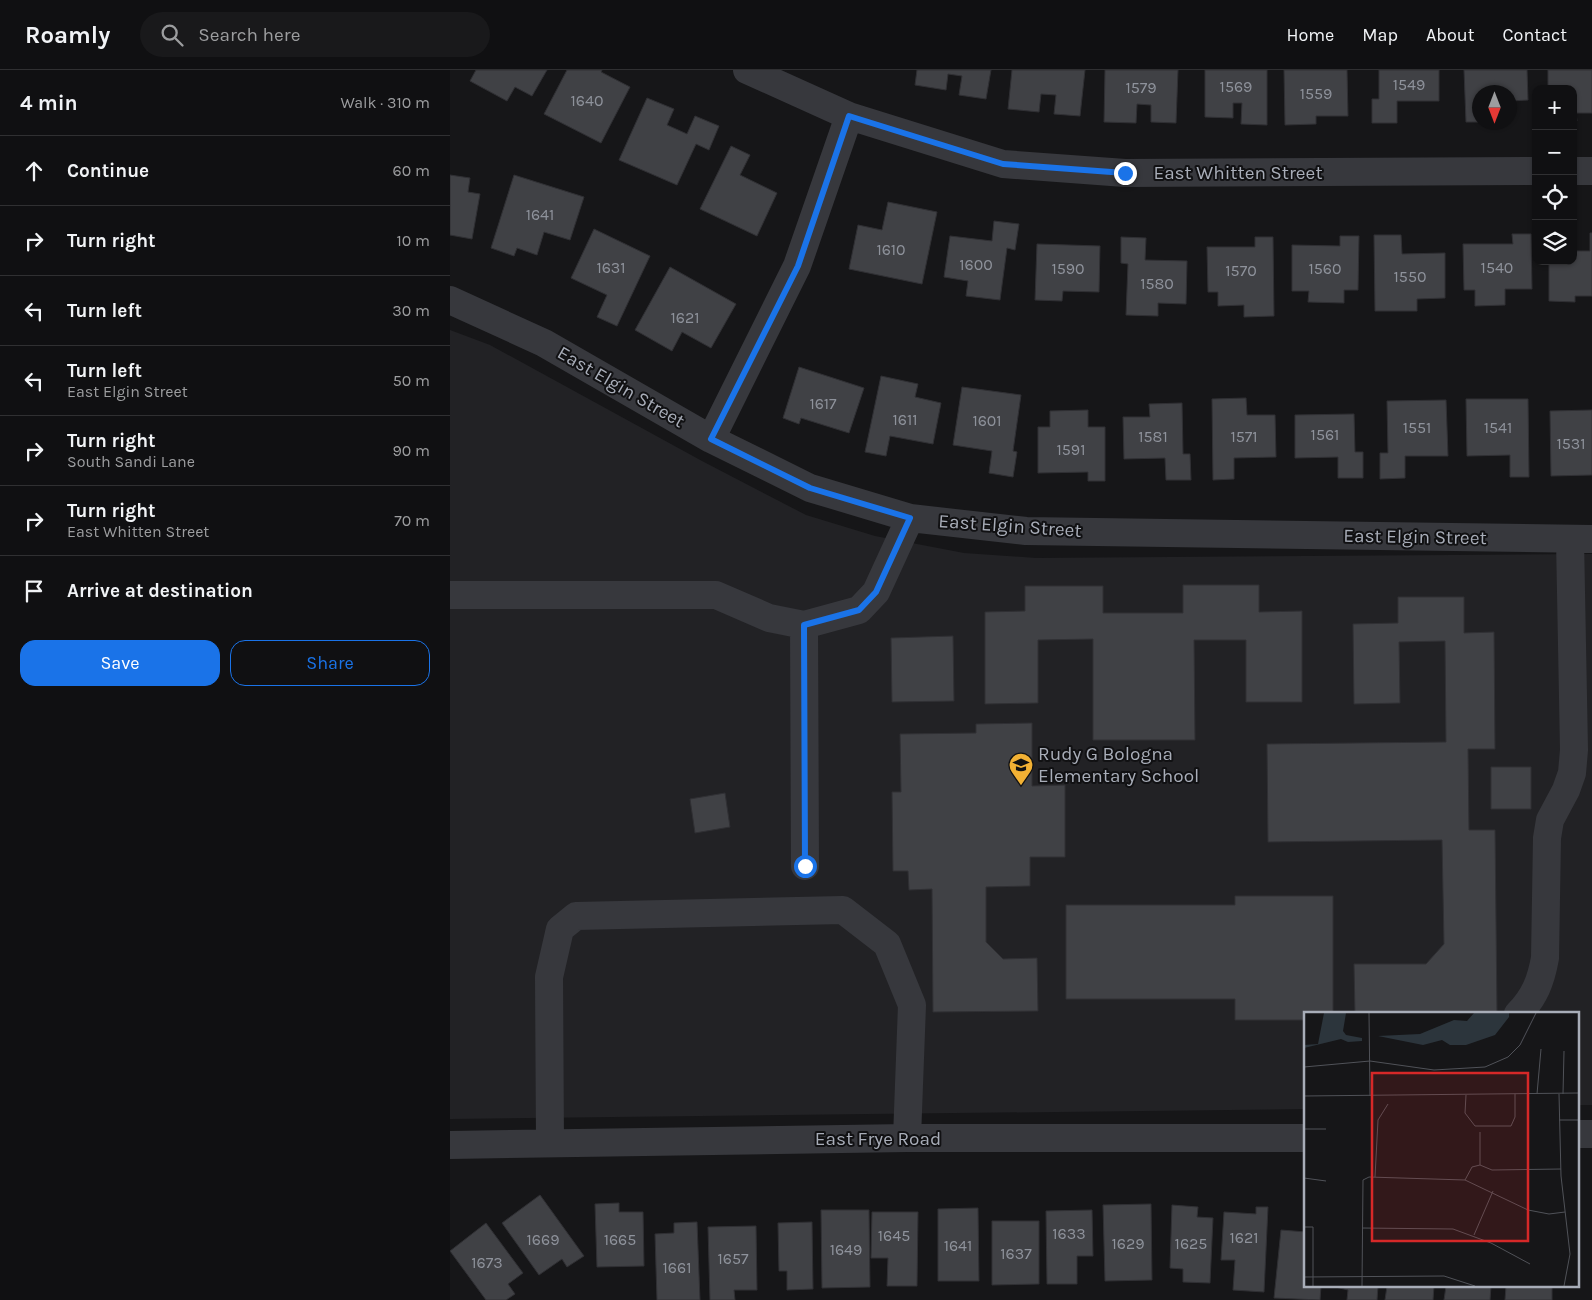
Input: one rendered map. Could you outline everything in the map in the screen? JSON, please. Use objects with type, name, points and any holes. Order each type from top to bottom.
[{"type":"street","name":"East Whitten Street","points":[[747,70],[849,116],[1003,164],[1125,173],[1532,171]]},
{"type":"street","points":[[711,439],[798,266],[849,116]]},
{"type":"street","points":[[1577,171],[1592,171]]},
{"type":"street","name":"East Elgin Street","points":[[450,300],[544,343],[711,439],[810,488],[910,518],[1026,531],[1581,539]]},
{"type":"street","points":[[450,595],[716,594],[769,618],[804,625],[859,610],[876,592],[910,518]]},
{"type":"street","points":[[1520,1012],[1529,1003],[1543,971],[1545,958],[1547,838],[1550,820],[1566,790],[1572,773],[1581,539]]},
{"type":"street","points":[[804,625],[805,866]]},
{"type":"street","points":[[550,1143],[549,977],[560,930],[576,916],[833,910],[843,910],[887,944],[912,1005],[908,1138]]},
{"type":"street","name":"East Frye Road","points":[[450,1145],[908,1138],[1304,1138]]},
{"type":"shaded area","name":"Rudy G Bologna Elementary School","points":[[450,330],[490,345],[702,461],[806,515],[875,536],[964,553],[1036,558],[1592,554],[1592,1105],[1580,1105],[1580,1012],[1304,1012],[1304,1109],[450,1119]]},
{"type":"building","points":[[476,70],[547,70],[532,96],[515,87],[507,101],[470,81]]},
{"type":"building","points":[[567,70],[602,70],[601,72],[630,87],[601,143],[544,114]]},
{"type":"building","points":[[917,70],[991,70],[986,99],[959,95],[962,76],[948,74],[946,90],[915,85]]},
{"type":"building","points":[[1012,70],[1085,70],[1080,116],[1054,114],[1056,95],[1041,94],[1039,112],[1008,109]]},
{"type":"building","points":[[1105,70],[1178,70],[1176,123],[1151,122],[1151,105],[1137,104],[1136,123],[1104,122]]},
{"type":"building","points":[[1205,70],[1267,70],[1267,125],[1241,124],[1242,103],[1233,103],[1233,118],[1205,117]]},
{"type":"building","points":[[1284,70],[1347,70],[1348,116],[1316,116],[1316,124],[1285,125]]},
{"type":"building","points":[[1379,70],[1439,70],[1439,101],[1397,101],[1397,123],[1372,123],[1372,99],[1379,99]]},
{"type":"building","points":[[1464,70],[1527,70],[1528,100],[1517,101],[1517,85],[1472,85],[1472,122],[1466,122]]},
{"type":"building","points":[[1548,70],[1592,70],[1592,113],[1577,113],[1577,85],[1548,85]]},
{"type":"building","points":[[647,98],[674,109],[667,125],[687,134],[695,116],[719,126],[709,150],[696,144],[677,185],[619,160]]},
{"type":"building","points":[[731,146],[750,155],[740,175],[777,193],[757,236],[700,209]]},
{"type":"building","points":[[450,175],[470,178],[468,192],[480,194],[472,239],[450,235]]},
{"type":"building","points":[[514,175],[584,197],[570,240],[544,232],[537,255],[517,248],[514,256],[491,248]]},
{"type":"building","points":[[888,202],[937,212],[922,284],[849,269],[858,225],[882,230]]},
{"type":"building","points":[[994,221],[1019,224],[1015,250],[1007,248],[1000,300],[966,296],[968,281],[944,277],[950,236],[992,241]]},
{"type":"building","points":[[594,229],[650,256],[617,326],[597,317],[607,295],[571,278]]},
{"type":"building","points":[[1590,233],[1592,233],[1592,296],[1575,296],[1575,302],[1549,301],[1549,265],[1577,265],[1577,251],[1590,251]]},
{"type":"building","points":[[1512,234],[1531,234],[1532,289],[1505,289],[1505,305],[1475,306],[1475,290],[1464,290],[1463,244],[1513,244]]},
{"type":"building","points":[[1374,235],[1401,235],[1402,254],[1445,253],[1445,298],[1417,299],[1417,311],[1375,311]]},
{"type":"building","points":[[1340,236],[1359,236],[1358,290],[1344,290],[1344,303],[1308,302],[1309,291],[1292,291],[1292,245],[1340,246]]},
{"type":"building","points":[[1121,237],[1146,238],[1145,260],[1187,261],[1186,304],[1158,303],[1158,316],[1126,315],[1128,264],[1121,263]]},
{"type":"building","points":[[1255,237],[1273,237],[1274,316],[1244,317],[1244,305],[1218,306],[1218,292],[1208,292],[1207,247],[1255,247]]},
{"type":"building","points":[[1037,244],[1100,246],[1099,292],[1063,291],[1062,301],[1035,300]]},
{"type":"building","points":[[670,267],[736,304],[711,348],[682,332],[672,351],[635,330]]},
{"type":"building","points":[[799,367],[864,388],[849,433],[801,418],[799,424],[783,418]]},
{"type":"building","points":[[881,376],[918,384],[915,397],[941,403],[933,444],[890,436],[886,456],[865,452]]},
{"type":"building","points":[[962,387],[1021,395],[1013,451],[1017,452],[1013,477],[989,473],[992,451],[953,445]]},
{"type":"building","points":[[1246,398],[1247,415],[1275,415],[1276,457],[1234,458],[1234,479],[1213,480],[1212,399]]},
{"type":"building","points":[[1466,399],[1528,399],[1529,477],[1510,477],[1510,455],[1467,456]]},
{"type":"building","points":[[1446,400],[1448,456],[1405,456],[1405,478],[1380,479],[1380,453],[1388,453],[1387,401]]},
{"type":"building","points":[[1182,403],[1183,454],[1190,454],[1191,480],[1166,480],[1165,458],[1124,459],[1123,417],[1150,417],[1149,404]]},
{"type":"building","points":[[1088,410],[1088,427],[1105,427],[1105,481],[1088,481],[1088,472],[1038,473],[1038,427],[1050,427],[1050,411]]},
{"type":"building","points":[[1592,410],[1592,475],[1551,476],[1550,411]]},
{"type":"building","points":[[1354,414],[1355,452],[1363,452],[1363,478],[1338,478],[1338,457],[1295,458],[1295,415]]},
{"type":"building","points":[[1183,585],[1259,585],[1259,612],[1302,611],[1302,702],[1246,702],[1246,640],[1194,640],[1195,740],[1093,740],[1093,639],[1038,640],[1038,703],[985,704],[985,612],[1025,611],[1025,586],[1103,586],[1103,613],[1183,613]]},
{"type":"building","points":[[1398,597],[1464,597],[1464,633],[1494,632],[1495,749],[1468,749],[1469,830],[1495,830],[1497,1012],[1355,1012],[1354,964],[1426,964],[1444,944],[1442,840],[1268,842],[1267,744],[1446,742],[1445,641],[1399,642],[1400,703],[1354,704],[1353,624],[1398,623]]},
{"type":"building","points":[[953,636],[954,701],[892,702],[891,638]]},
{"type":"building","points":[[1032,723],[1032,786],[1065,785],[1065,857],[1030,857],[1030,886],[986,887],[986,942],[1003,959],[1037,958],[1038,1011],[933,1012],[932,889],[909,890],[908,871],[893,871],[892,792],[901,792],[900,734],[976,733],[976,724]]},
{"type":"building","points":[[1491,767],[1531,767],[1531,809],[1491,809]]},
{"type":"building","points":[[725,793],[730,827],[695,833],[690,799]]},
{"type":"building","points":[[1235,896],[1333,896],[1333,1012],[1304,1012],[1304,1020],[1235,1020],[1235,999],[1066,999],[1066,905],[1235,905]]},
{"type":"building","points":[[540,1195],[584,1256],[567,1267],[562,1259],[539,1275],[502,1223]]},
{"type":"building","points":[[619,1203],[619,1212],[643,1212],[644,1266],[597,1267],[595,1204]]},
{"type":"building","points":[[1151,1204],[1152,1280],[1105,1281],[1103,1205]]},
{"type":"building","points":[[1172,1205],[1198,1207],[1197,1217],[1213,1218],[1210,1283],[1183,1282],[1183,1269],[1170,1268]]},
{"type":"building","points":[[1256,1207],[1268,1207],[1264,1292],[1233,1290],[1235,1260],[1221,1260],[1224,1212],[1256,1214]]},
{"type":"building","points":[[978,1208],[979,1281],[938,1281],[938,1209]]},
{"type":"building","points":[[821,1210],[869,1210],[870,1287],[822,1288]]},
{"type":"building","points":[[1092,1210],[1093,1256],[1077,1256],[1077,1284],[1047,1284],[1046,1211]]},
{"type":"building","points":[[872,1212],[918,1212],[917,1286],[887,1286],[888,1258],[871,1258]]},
{"type":"building","points":[[992,1221],[1039,1221],[1039,1284],[992,1285]]},
{"type":"building","points":[[697,1222],[700,1300],[657,1300],[655,1234],[674,1233],[674,1223]]},
{"type":"building","points":[[812,1222],[813,1289],[787,1290],[787,1271],[779,1271],[778,1223]]},
{"type":"building","points":[[486,1223],[523,1273],[508,1284],[515,1294],[506,1300],[486,1300],[450,1251]]},
{"type":"building","points":[[756,1226],[757,1290],[734,1290],[735,1300],[710,1300],[708,1227]]},
{"type":"building","points":[[1281,1230],[1304,1232],[1304,1288],[1321,1288],[1320,1300],[1274,1298]]},
{"type":"building","points":[[1340,1288],[1378,1288],[1377,1300],[1347,1300],[1348,1290]]},
{"type":"building","points":[[1387,1288],[1434,1288],[1433,1300],[1385,1300]]},
{"type":"building","points":[[1446,1288],[1491,1288],[1490,1300],[1444,1300]]},
{"type":"building","points":[[1506,1288],[1552,1288],[1552,1300],[1505,1300]]},
{"type":"place","name":"Rudy G Bologna Elementary School","points":[[1021,786]]},
{"type":"route","points":[[805,866],[804,625],[859,610],[876,592],[910,518],[810,488],[711,439],[798,266],[849,116],[1003,164],[1125,173]]}]
